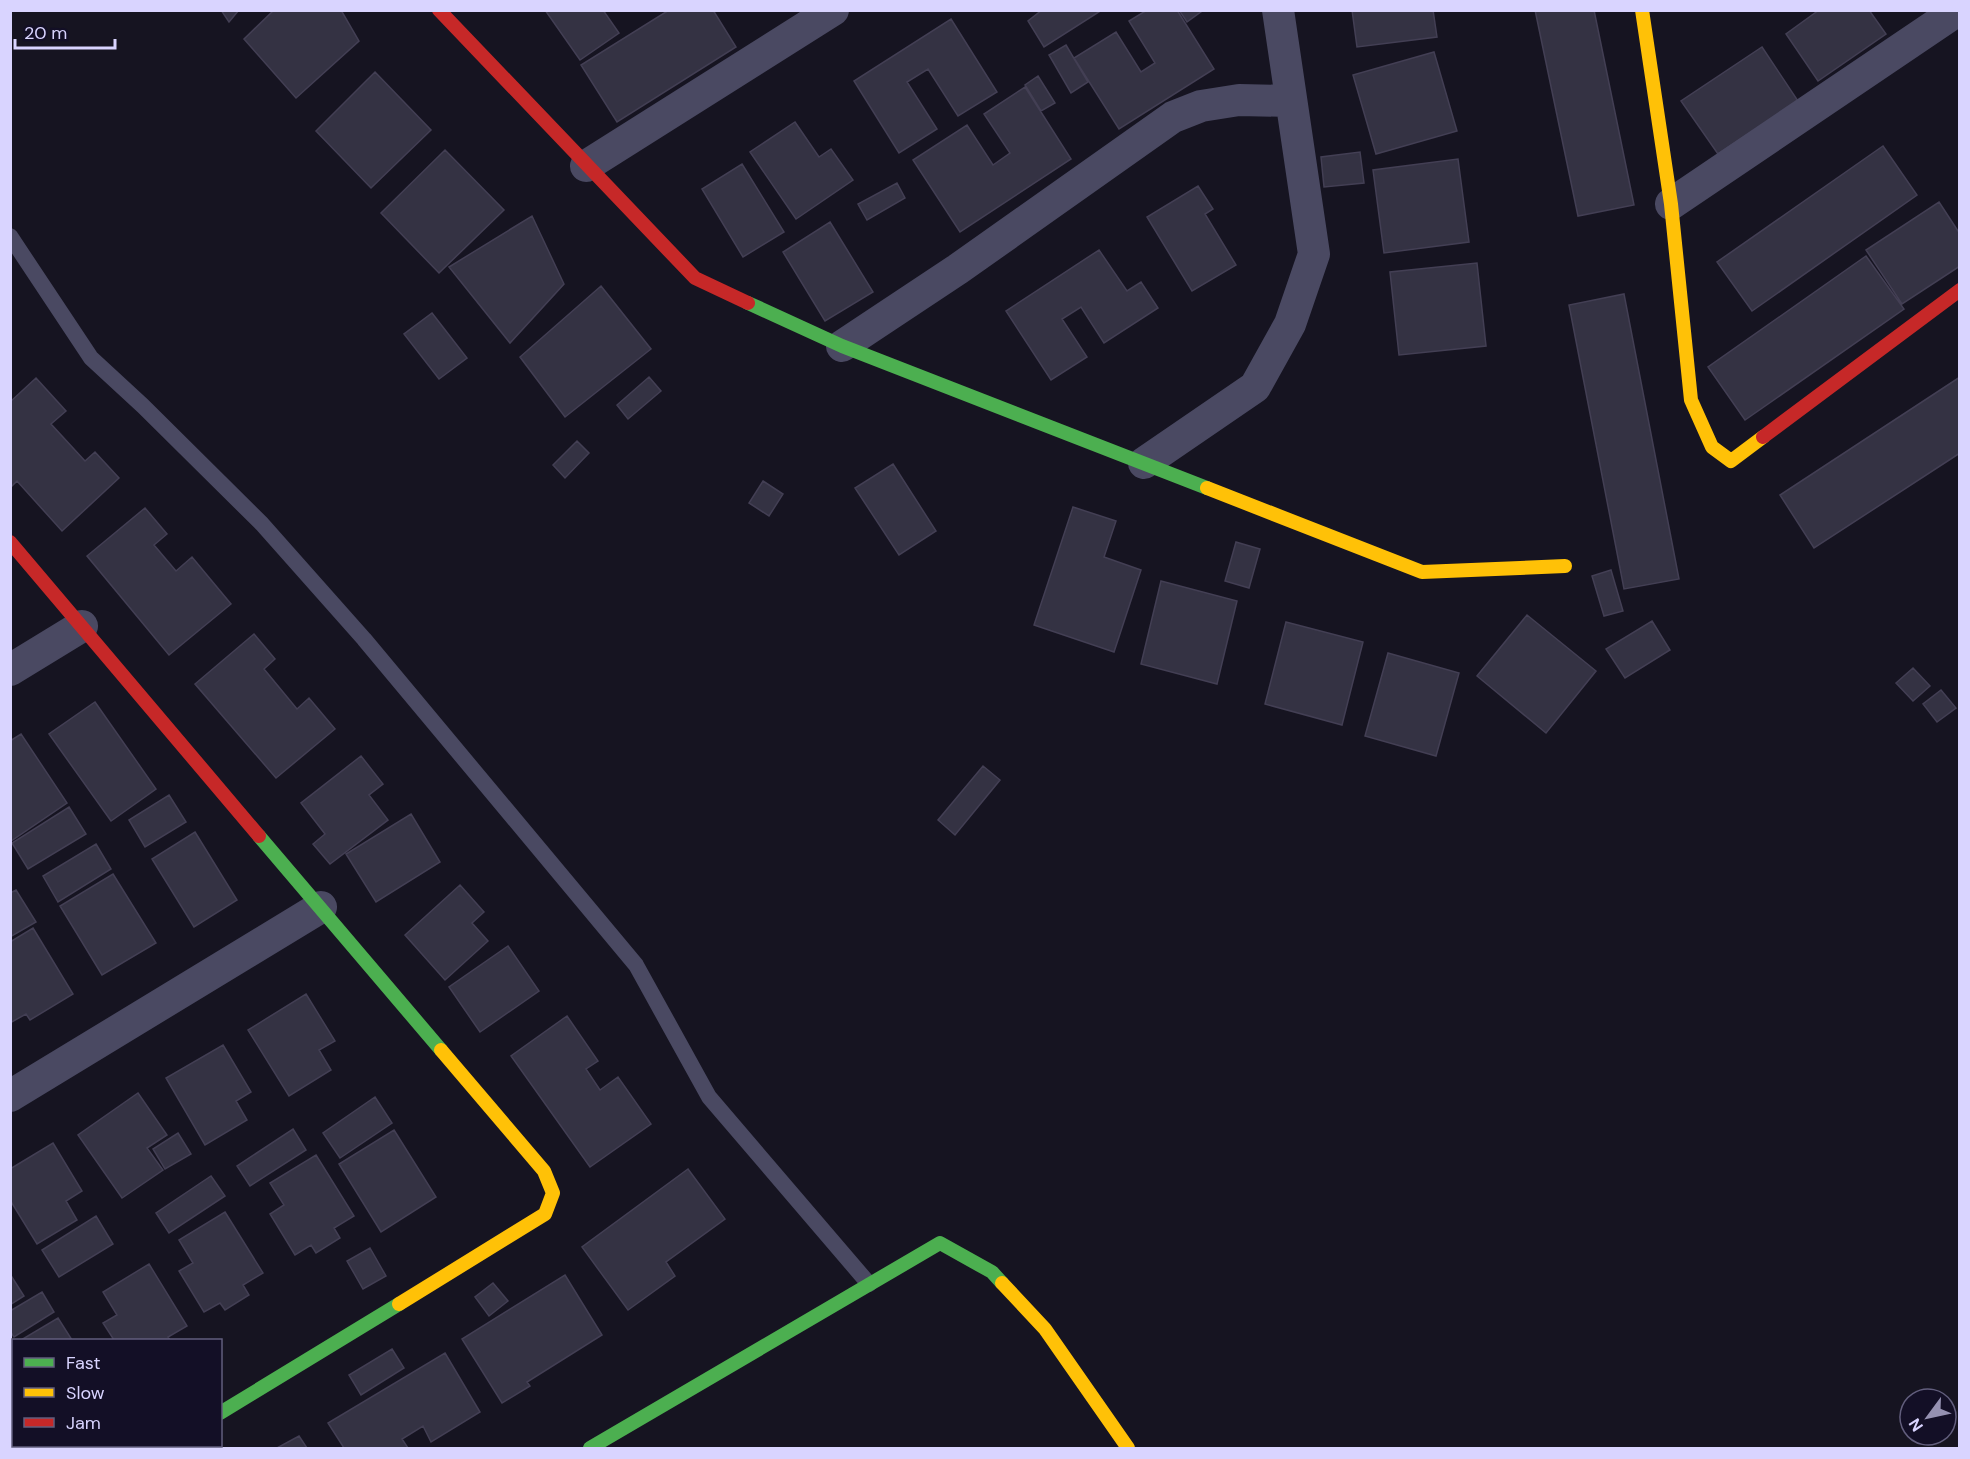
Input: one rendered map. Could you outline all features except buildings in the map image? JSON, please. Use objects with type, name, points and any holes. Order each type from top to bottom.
[{"type":"street","points":[[439,10],[695,278],[842,346],[1422,572],[1565,566]]},
{"type":"street","points":[[586,166],[797,20],[833,10]]},
{"type":"street","points":[[1144,463],[1255,387],[1290,324],[1314,254],[1278,10]]},
{"type":"street","points":[[1642,10],[1671,204],[1691,400],[1712,447],[1731,461],[1959,290]]},
{"type":"street","points":[[1671,204],[1958,10]]},
{"type":"street","points":[[842,346],[958,269],[1173,117],[1201,106],[1239,100],[1291,101]]},
{"type":"street","points":[[10,542],[544,1171],[553,1193],[545,1214],[222,1412]]},
{"type":"street","points":[[10,670],[82,626]]},
{"type":"street","points":[[10,1096],[321,907]]},
{"type":"street","points":[[590,1449],[940,1243],[992,1272],[1045,1329],[1128,1449]]},
{"type":"lane","points":[[10,236],[91,358],[228,490],[301,568],[364,639],[636,965],[709,1097],[869,1284]]},
{"type":"traffic: fast","points":[[748,303],[842,346],[1207,488]]},
{"type":"traffic: fast","points":[[259,836],[441,1050]]},
{"type":"traffic: fast","points":[[590,1448],[940,1243],[992,1272],[1002,1283]]},
{"type":"traffic: fast","points":[[222,1412],[399,1304]]},
{"type":"traffic: slow","points":[[1642,10],[1671,204],[1691,400],[1712,447],[1731,461],[1763,437]]},
{"type":"traffic: slow","points":[[1207,488],[1422,572],[1565,566]]},
{"type":"traffic: slow","points":[[399,1304],[545,1214],[553,1193],[544,1171],[441,1050]]},
{"type":"traffic: slow","points":[[1002,1283],[1045,1329],[1128,1448]]},
{"type":"traffic: jam","points":[[439,10],[695,278],[748,303]]},
{"type":"traffic: jam","points":[[1763,437],[1960,290]]},
{"type":"traffic: jam","points":[[10,542],[259,836]]}]
